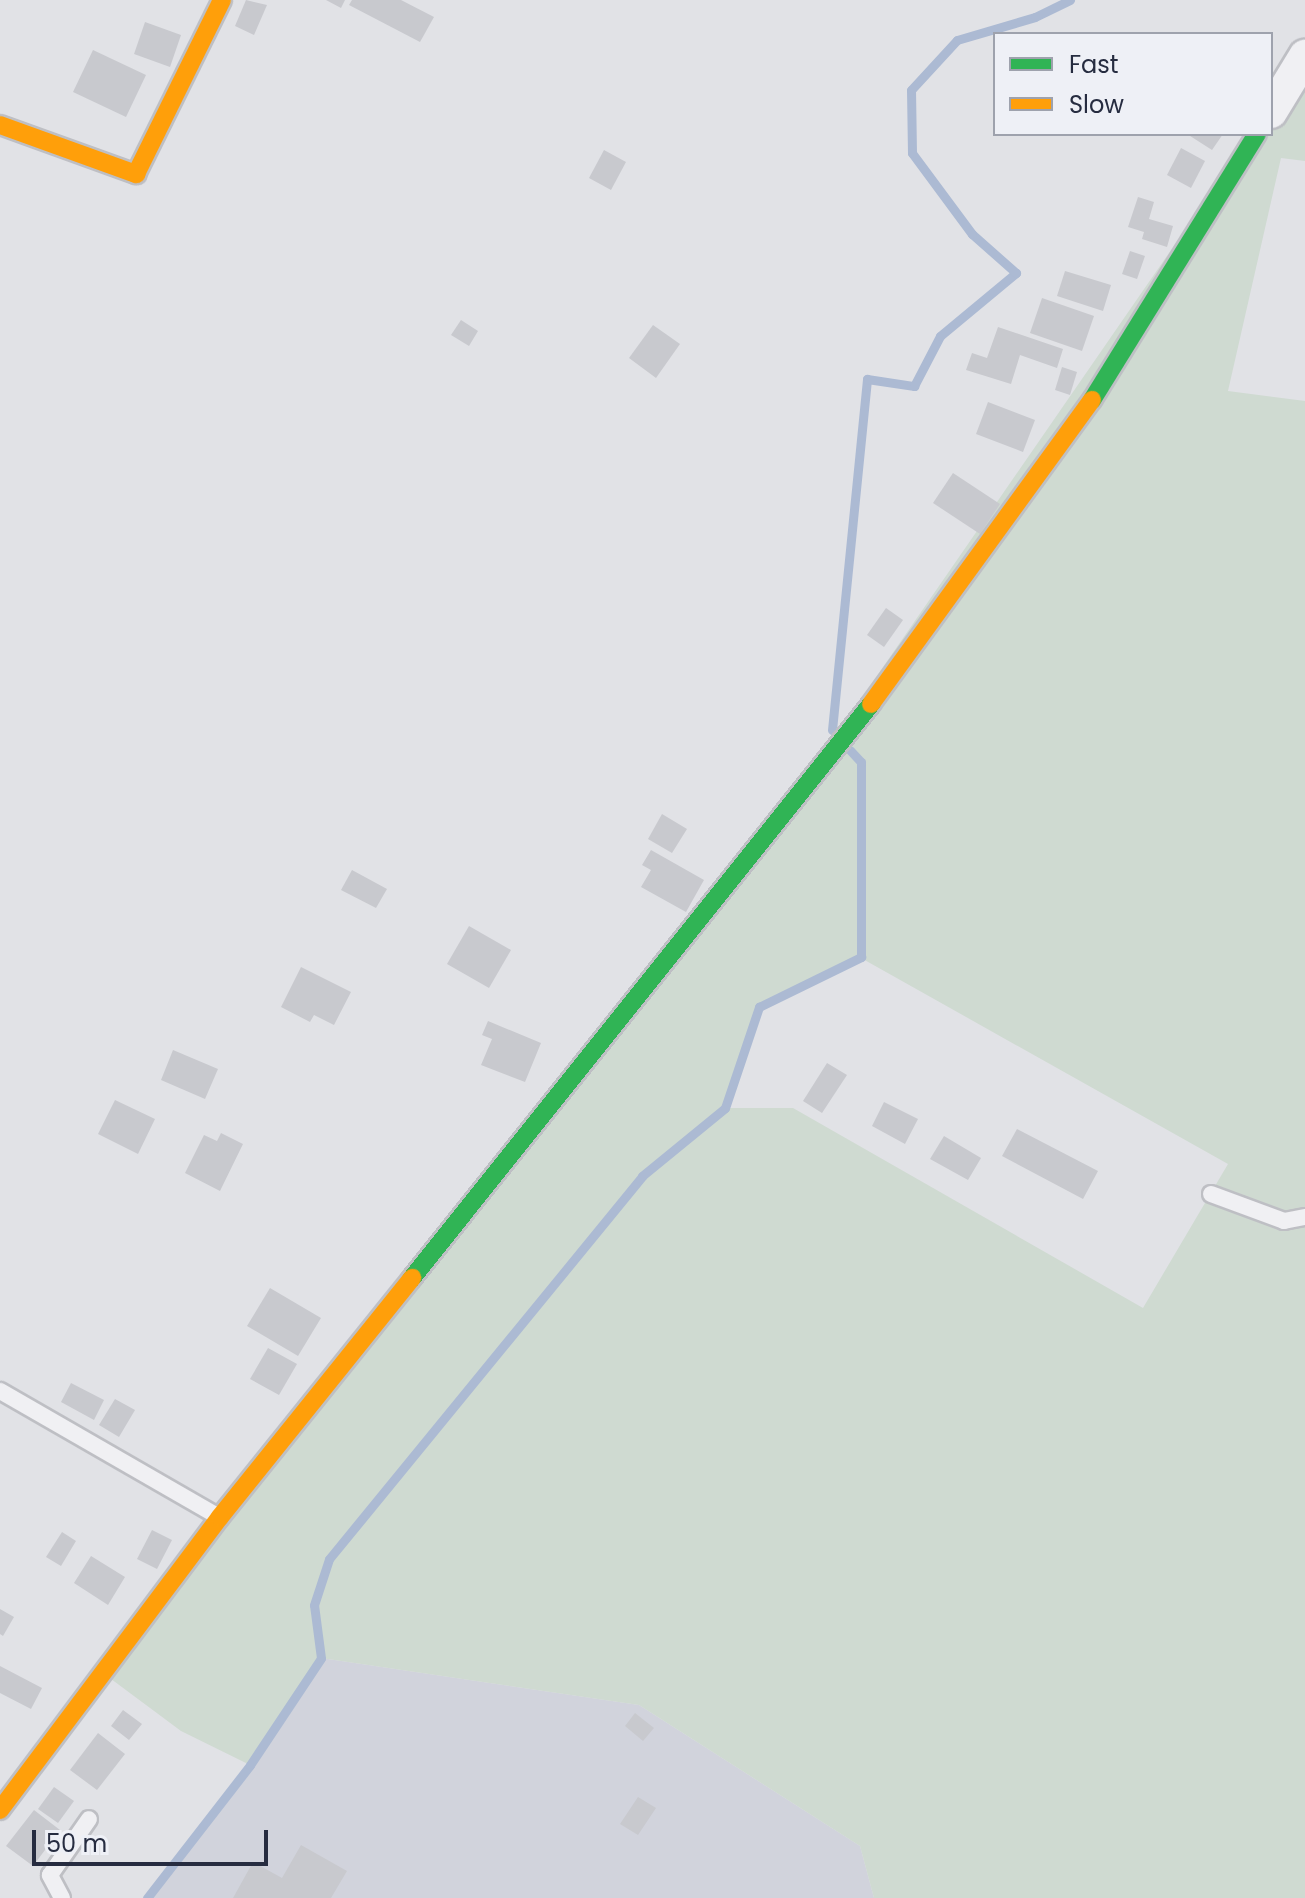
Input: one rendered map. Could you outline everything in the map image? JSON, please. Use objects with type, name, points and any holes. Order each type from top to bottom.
[{"type":"street","points":[[0,125],[136,174],[222,0]]},
{"type":"street","points":[[1273,109],[1305,56]]},
{"type":"street","points":[[0,1810],[220,1517],[852,730],[1113,371],[1256,136]]},
{"type":"lane","points":[[1211,1194],[1284,1221],[1305,1217]]},
{"type":"lane","points":[[0,1391],[220,1517]]},
{"type":"lane","points":[[62,1898],[50,1875],[89,1819]]},
{"type":"shaded area","points":[[1305,56],[1305,161],[1281,158],[1228,391],[1305,401],[1305,1898],[874,1898],[860,1846],[639,1705],[321,1658],[250,1765],[181,1731],[103,1673],[756,851],[1250,136],[1273,136],[1273,102]],"holes":[[[861,958],[1228,1164],[1143,1308],[793,1108],[725,1108],[759,1007]]]},
{"type":"shaded area","points":[[321,1658],[639,1705],[860,1846],[874,1898],[147,1898],[250,1765]]},
{"type":"building","points":[[246,0],[267,5],[254,35],[235,26]]},
{"type":"building","points":[[326,0],[345,0],[341,8]]},
{"type":"building","points":[[352,0],[401,0],[434,17],[420,42],[349,5]]},
{"type":"building","points":[[145,22],[181,35],[170,67],[134,54]]},
{"type":"building","points":[[93,50],[146,75],[126,117],[73,92]]},
{"type":"building","points":[[1190,136],[1222,136],[1212,150]]},
{"type":"building","points":[[1181,148],[1205,161],[1191,188],[1167,175]]},
{"type":"building","points":[[604,150],[626,162],[611,190],[589,178]]},
{"type":"building","points":[[1138,197],[1154,202],[1149,219],[1173,226],[1167,247],[1142,239],[1144,232],[1128,227]]},
{"type":"building","points":[[1130,251],[1145,256],[1137,279],[1122,274]]},
{"type":"building","points":[[1065,271],[1111,285],[1103,311],[1057,296]]},
{"type":"building","points":[[1042,298],[1094,316],[1082,351],[1030,333]]},
{"type":"building","points":[[461,320],[478,331],[469,346],[451,335]]},
{"type":"building","points":[[653,325],[680,344],[656,378],[629,358]]},
{"type":"building","points":[[998,327],[1063,349],[1057,368],[1020,355],[1011,384],[966,370],[972,353],[987,358]]},
{"type":"building","points":[[1062,367],[1077,372],[1070,395],[1055,390]]},
{"type":"building","points":[[988,402],[1035,420],[1023,452],[976,434]]},
{"type":"building","points":[[953,473],[1000,504],[980,534],[933,503]]},
{"type":"building","points":[[886,608],[903,620],[884,647],[867,635]]},
{"type":"building","points":[[662,814],[687,829],[672,853],[648,839]]},
{"type":"building","points":[[651,850],[704,880],[686,912],[641,887],[651,870],[642,865]]},
{"type":"building","points":[[352,870],[387,889],[376,908],[341,890]]},
{"type":"building","points":[[469,926],[511,950],[489,988],[447,964]]},
{"type":"building","points":[[301,967],[351,992],[334,1025],[314,1015],[310,1022],[281,1007]]},
{"type":"building","points":[[488,1021],[541,1043],[525,1082],[481,1065],[492,1039],[482,1035]]},
{"type":"building","points":[[173,1050],[218,1069],[205,1099],[161,1080]]},
{"type":"building","points":[[827,1063],[847,1075],[822,1113],[803,1101]]},
{"type":"building","points":[[115,1100],[155,1119],[138,1154],[98,1134]]},
{"type":"building","points":[[884,1102],[918,1119],[905,1144],[872,1126]]},
{"type":"building","points":[[1017,1129],[1098,1171],[1083,1199],[1002,1156]]},
{"type":"building","points":[[221,1133],[243,1144],[220,1191],[185,1173],[204,1135],[217,1141]]},
{"type":"building","points":[[944,1136],[981,1158],[968,1180],[930,1159]]},
{"type":"building","points":[[270,1288],[321,1318],[298,1356],[247,1326]]},
{"type":"building","points":[[268,1348],[297,1364],[279,1395],[250,1379]]},
{"type":"building","points":[[71,1383],[104,1400],[94,1420],[61,1402]]},
{"type":"building","points":[[115,1399],[135,1410],[119,1437],[99,1425]]},
{"type":"building","points":[[152,1530],[172,1540],[157,1569],[137,1559]]},
{"type":"building","points":[[62,1532],[76,1541],[61,1566],[46,1557]]},
{"type":"building","points":[[91,1556],[125,1577],[108,1605],[74,1583]]},
{"type":"building","points":[[0,1609],[14,1617],[3,1636],[0,1634]]},
{"type":"building","points":[[0,1666],[42,1688],[31,1709],[0,1693]]},
{"type":"building","points":[[123,1710],[142,1724],[129,1740],[111,1726]]},
{"type":"building","points":[[635,1713],[654,1728],[643,1741],[625,1726]]},
{"type":"building","points":[[98,1733],[125,1754],[97,1790],[70,1770]]},
{"type":"building","points":[[54,1787],[74,1801],[58,1823],[38,1809]]},
{"type":"building","points":[[638,1797],[656,1808],[638,1835],[620,1824]]},
{"type":"building","points":[[34,1810],[60,1830],[33,1866],[6,1846]]},
{"type":"building","points":[[301,1845],[347,1871],[331,1898],[233,1898],[253,1862],[282,1878]]},
{"type":"waterway","points":[[832,730],[867,379],[914,386],[940,336],[1016,273],[972,234],[912,153],[911,90],[957,40],[1035,17],[1070,0]]},
{"type":"waterway","points":[[147,1898],[250,1765],[321,1658],[314,1605],[329,1559],[642,1176],[725,1108],[759,1007],[861,957],[861,762],[850,750]]},
{"type":"traffic: fast","points":[[1092,400],[1256,136]]},
{"type":"traffic: fast","points":[[412,1278],[871,704]]},
{"type":"traffic: slow","points":[[0,125],[136,174],[222,0]]},
{"type":"traffic: slow","points":[[871,704],[1092,400]]},
{"type":"traffic: slow","points":[[0,1810],[220,1517],[412,1278]]}]
